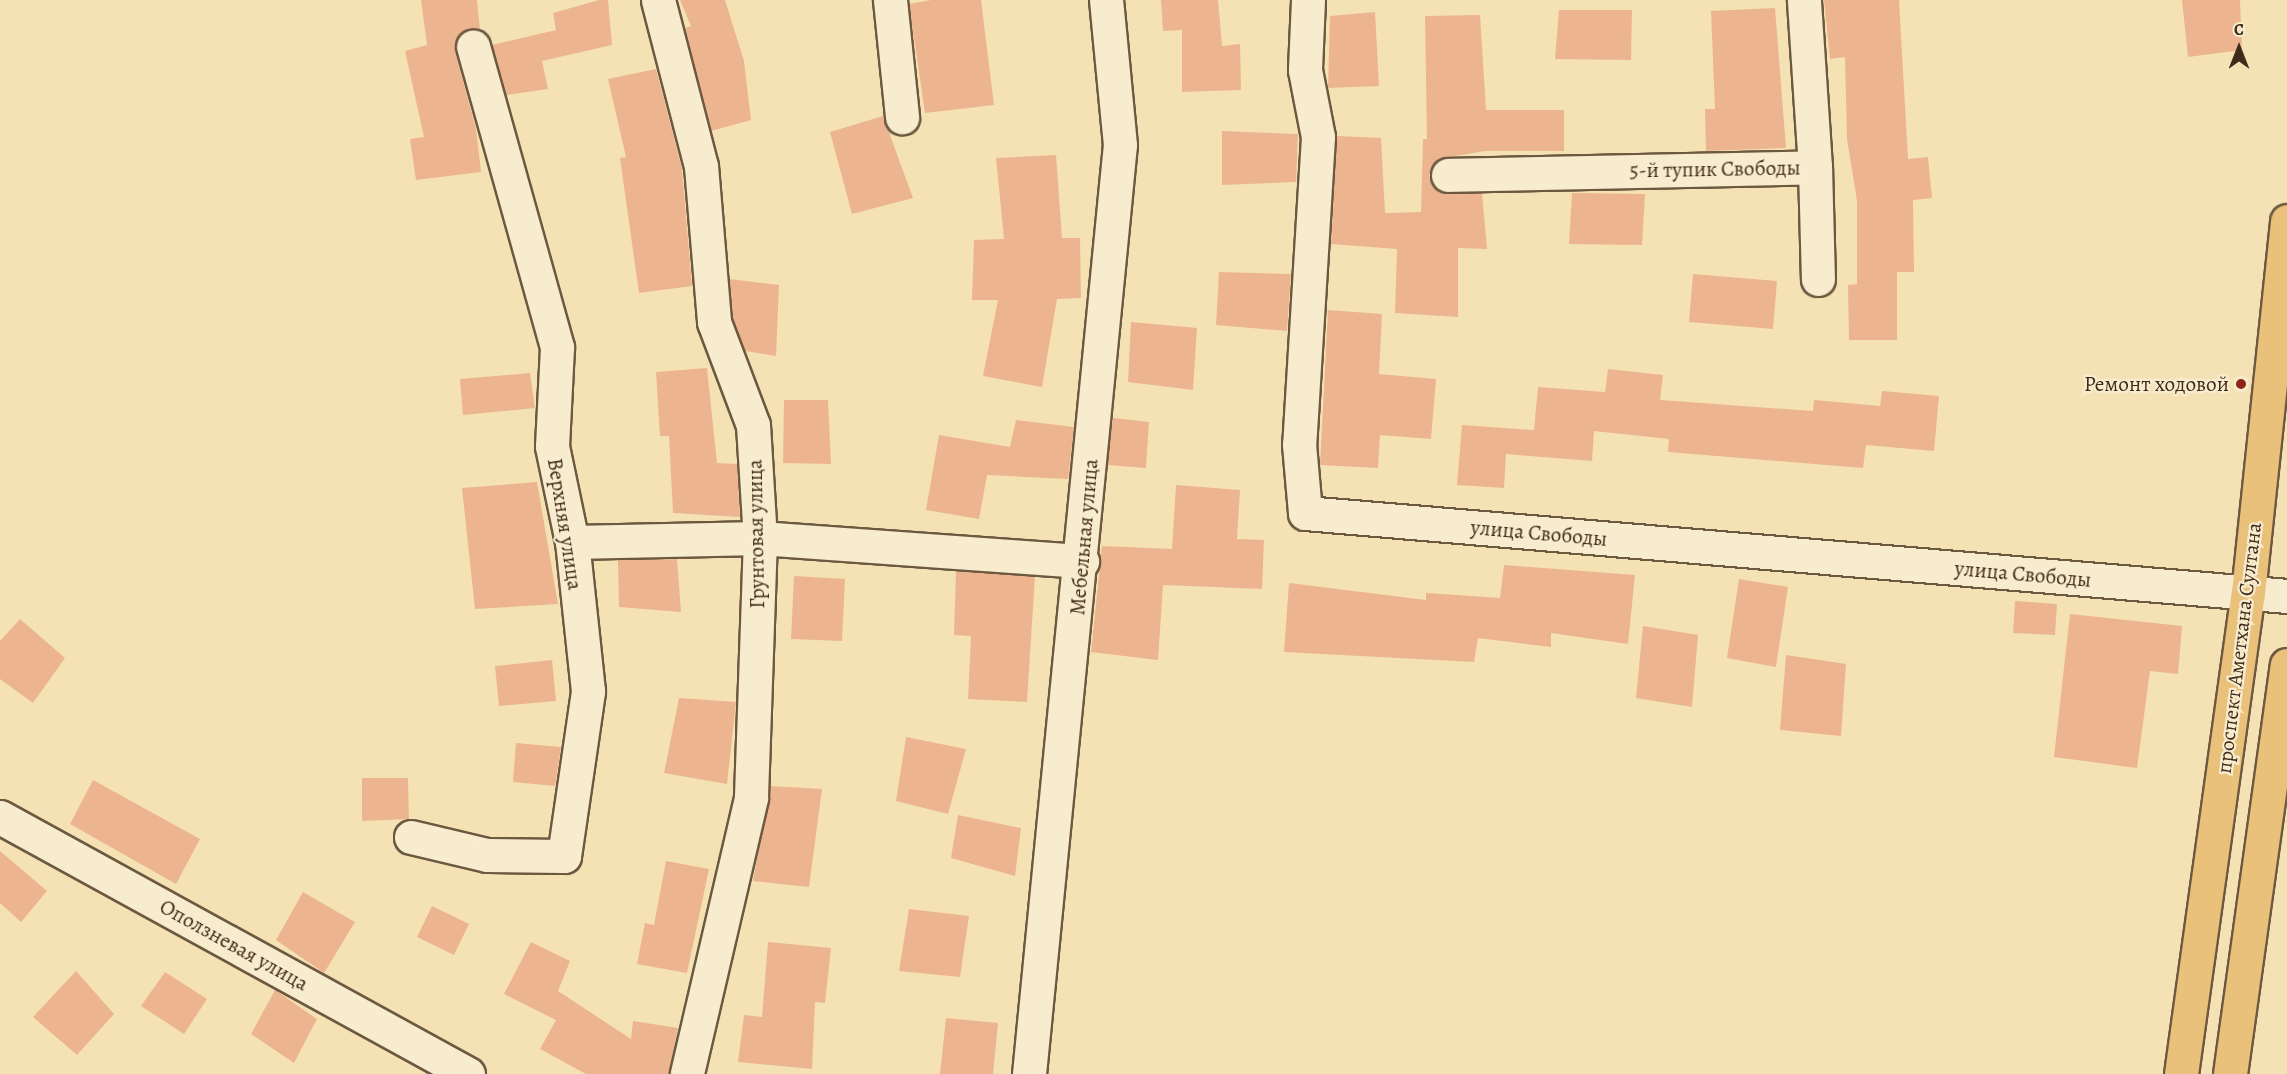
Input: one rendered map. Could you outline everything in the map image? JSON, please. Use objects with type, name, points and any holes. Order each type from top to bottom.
[{"type":"main road","name":"проспект Аметхана Султана","points":[[2181,1074],[2248,593],[2287,221]]},
{"type":"main road","points":[[2230,1074],[2287,665]]},
{"type":"street","name":"Грунтовая улица","points":[[658,0],[701,166],[714,322],[753,425],[760,538],[751,798],[687,1074]]},
{"type":"street","points":[[890,0],[902,117]]},
{"type":"street","name":"Мебельная улица","points":[[1029,1074],[1082,561],[1120,145],[1106,0]]},
{"type":"street","name":"улица Свободы","points":[[1308,0],[1305,70],[1318,137],[1299,444],[1305,513],[2287,596]]},
{"type":"street","name":"5-й тупик Свободы","points":[[1448,175],[1815,167],[1804,0]]},
{"type":"street","name":"Верхняя улица","points":[[411,837],[488,855],[564,856],[588,691],[572,542],[552,446],[557,347],[473,46]]},
{"type":"street","points":[[1815,167],[1818,279]]},
{"type":"street","points":[[572,542],[760,538],[1082,561]]},
{"type":"street","name":"Оползневая улица","points":[[0,817],[468,1074]]},
{"type":"building","points":[[421,0],[477,0],[480,30],[460,34],[455,51],[476,129],[481,172],[416,180],[410,139],[424,137],[405,51],[427,45]]},
{"type":"building","points":[[599,0],[608,0],[612,45],[542,61],[548,89],[506,95],[492,45],[556,30],[553,13]]},
{"type":"building","points":[[680,0],[725,0],[744,61],[751,120],[711,131],[685,28],[691,26]]},
{"type":"building","points":[[931,0],[981,0],[994,105],[925,113],[909,4]]},
{"type":"building","points":[[1161,0],[1218,0],[1222,46],[1240,44],[1241,90],[1182,92],[1182,30],[1163,31]]},
{"type":"building","points":[[1824,0],[1899,0],[1908,159],[1928,157],[1932,198],[1913,200],[1914,272],[1897,272],[1897,340],[1849,340],[1848,285],[1857,284],[1857,201],[1847,139],[1845,57],[1830,59]]},
{"type":"building","points":[[2182,0],[2240,0],[2242,50],[2188,57]]},
{"type":"building","points":[[1775,8],[1786,148],[1706,151],[1705,109],[1715,109],[1711,11]]},
{"type":"building","points":[[1559,10],[1632,10],[1631,60],[1555,59]]},
{"type":"building","points":[[1375,12],[1379,86],[1328,88],[1330,16]]},
{"type":"building","points":[[1480,15],[1486,110],[1564,110],[1564,151],[1485,151],[1438,159],[1429,175],[1438,191],[1482,193],[1487,249],[1458,248],[1458,317],[1395,313],[1397,249],[1331,244],[1337,136],[1381,138],[1385,213],[1421,212],[1423,139],[1427,139],[1425,16]]},
{"type":"building","points":[[656,69],[682,169],[692,286],[639,293],[620,158],[626,157],[608,79]]},
{"type":"building","points":[[883,116],[913,198],[852,214],[830,132]]},
{"type":"building","points":[[1222,131],[1298,134],[1296,182],[1222,185]]},
{"type":"building","points":[[1056,155],[1062,238],[1080,238],[1081,298],[1057,299],[1042,387],[983,376],[998,300],[972,300],[974,240],[1004,239],[996,158]]},
{"type":"building","points":[[1572,193],[1645,194],[1642,245],[1569,244]]},
{"type":"building","points":[[1219,272],[1291,274],[1287,331],[1216,325]]},
{"type":"building","points":[[1693,274],[1777,281],[1773,329],[1689,322]]},
{"type":"building","points":[[729,279],[779,285],[776,356],[745,351],[732,318]]},
{"type":"building","points":[[1328,310],[1382,314],[1379,374],[1436,379],[1431,439],[1380,435],[1378,468],[1320,465]]},
{"type":"building","points":[[1131,322],[1197,328],[1193,390],[1128,382]]},
{"type":"building","points":[[707,368],[717,463],[737,464],[740,517],[673,513],[669,436],[660,436],[656,372]]},
{"type":"building","points":[[1608,369],[1663,375],[1660,400],[1813,411],[1814,400],[1880,406],[1882,391],[1939,396],[1934,451],[1866,445],[1863,468],[1668,452],[1669,439],[1594,431],[1592,461],[1506,454],[1504,488],[1457,485],[1462,425],[1534,430],[1538,387],[1605,392]]},
{"type":"building","points":[[530,373],[535,408],[463,415],[460,379]]},
{"type":"building","points":[[784,400],[828,400],[831,464],[783,463]]},
{"type":"building","points":[[1113,418],[1149,422],[1146,468],[1107,465]]},
{"type":"building","points":[[1016,420],[1074,427],[1068,479],[987,475],[979,519],[926,510],[939,435],[1010,447]]},
{"type":"building","points":[[537,482],[558,604],[475,609],[462,488]]},
{"type":"building","points":[[1176,485],[1240,490],[1237,539],[1264,540],[1262,589],[1163,585],[1158,660],[1091,652],[1102,546],[1172,549]]},
{"type":"building","points":[[677,559],[681,612],[619,607],[618,560]]},
{"type":"building","points":[[1504,565],[1635,575],[1628,644],[1551,633],[1551,647],[1478,638],[1474,662],[1284,652],[1289,583],[1426,600],[1426,593],[1500,598]]},
{"type":"building","points":[[956,571],[1035,576],[1027,702],[968,699],[971,636],[954,635]]},
{"type":"building","points":[[794,576],[845,579],[842,641],[791,639]]},
{"type":"building","points":[[1739,579],[1788,587],[1776,667],[1727,658]]},
{"type":"building","points":[[2015,601],[2057,604],[2055,635],[2013,633]]},
{"type":"building","points":[[2070,614],[2182,626],[2178,674],[2150,671],[2137,768],[2054,757]]},
{"type":"building","points":[[20,619],[65,658],[33,703],[0,679],[0,641]]},
{"type":"building","points":[[1643,626],[1698,635],[1692,707],[1636,698]]},
{"type":"building","points":[[1786,655],[1846,664],[1841,736],[1780,730]]},
{"type":"building","points":[[552,660],[556,701],[499,706],[495,666]]},
{"type":"building","points":[[679,698],[736,702],[727,784],[664,773]]},
{"type":"building","points":[[906,737],[966,749],[948,814],[896,801]]},
{"type":"building","points":[[516,743],[561,747],[555,786],[513,782]]},
{"type":"building","points":[[362,778],[408,778],[409,819],[362,821]]},
{"type":"building","points":[[93,780],[200,839],[176,884],[70,824]]},
{"type":"building","points":[[770,786],[822,789],[809,887],[753,881]]},
{"type":"building","points":[[958,815],[1021,828],[1015,876],[951,858]]},
{"type":"building","points":[[0,851],[47,891],[21,922],[0,903]]},
{"type":"building","points":[[666,861],[709,869],[687,973],[637,964],[645,923],[654,925]]},
{"type":"building","points":[[303,892],[355,922],[324,973],[276,940]]},
{"type":"building","points":[[432,906],[469,924],[454,955],[417,937]]},
{"type":"building","points":[[909,909],[969,916],[960,977],[899,971]]},
{"type":"building","points":[[531,942],[570,961],[558,991],[631,1039],[633,1021],[678,1028],[669,1074],[586,1074],[540,1049],[556,1020],[504,994]]},
{"type":"building","points":[[768,942],[831,948],[825,1003],[815,1002],[812,1069],[738,1062],[744,1015],[762,1017]]},
{"type":"building","points":[[76,971],[114,1014],[77,1055],[33,1017]]},
{"type":"building","points":[[165,972],[207,999],[184,1034],[141,1006]]},
{"type":"building","points":[[275,990],[317,1019],[294,1063],[251,1034]]},
{"type":"building","points":[[946,1018],[998,1023],[993,1074],[940,1074]]},
{"type":"place","name":"Ремонт ходовой","points":[[2241,384]]}]
